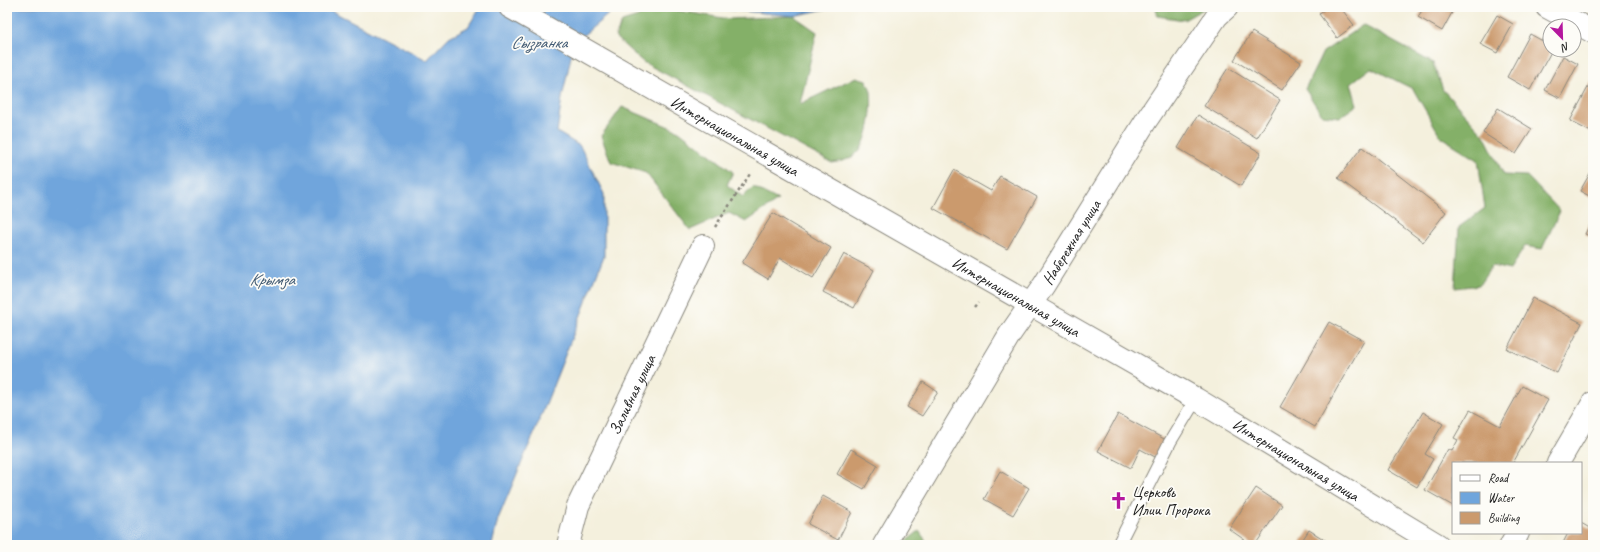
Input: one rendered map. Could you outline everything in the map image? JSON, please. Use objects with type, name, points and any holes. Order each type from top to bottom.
[{"type":"main road","name":"Интернациональная улица","points":[[510,7],[1196,399],[1438,545]]},
{"type":"main road","name":"Набережная улица","points":[[884,545],[1010,334],[1030,305],[1147,119],[1217,16],[1228,7]]},
{"type":"main road","points":[[1547,7],[1593,32]]},
{"type":"main road","name":"Заливная улица","points":[[568,545],[578,506],[703,246]]},
{"type":"main road","points":[[1559,462],[1593,403]]},
{"type":"main road","points":[[1511,545],[1517,534]]},
{"type":"lane","points":[[1118,545],[1172,438],[1196,399]]},
{"type":"path","points":[[703,246],[750,174]]},
{"type":"green space","points":[[655,7],[729,19],[794,16],[817,32],[800,104],[856,77],[866,80],[871,92],[871,106],[869,124],[862,147],[855,155],[843,161],[832,163],[643,62],[615,37],[622,22],[638,17]]},
{"type":"green space","points":[[1156,7],[1207,7],[1184,20],[1157,16]]},
{"type":"green space","points":[[1363,25],[1433,63],[1443,90],[1484,135],[1504,175],[1527,176],[1560,211],[1542,249],[1525,246],[1510,270],[1492,266],[1479,285],[1455,288],[1459,227],[1485,208],[1478,160],[1441,137],[1413,89],[1371,68],[1351,83],[1357,105],[1340,117],[1322,115],[1305,89],[1323,52]]},
{"type":"green space","points":[[622,107],[679,131],[733,172],[727,185],[743,197],[753,187],[778,200],[746,222],[729,213],[690,230],[646,173],[611,162],[601,136]]},
{"type":"green space","points":[[919,531],[929,545],[905,545],[905,542]]},
{"type":"water","name":"Крымза","points":[[7,7],[324,7],[427,60],[449,37],[468,27],[480,7],[617,7],[574,43],[562,98],[557,132],[580,146],[604,194],[604,256],[540,419],[498,519],[492,545],[7,545]]},
{"type":"water","points":[[701,7],[834,7],[794,16]]},
{"type":"building","points":[[1327,7],[1340,7],[1354,25],[1337,38],[1319,14]]},
{"type":"building","points":[[1424,7],[1455,7],[1442,31],[1418,17]]},
{"type":"building","points":[[1497,15],[1513,24],[1497,53],[1480,44]]},
{"type":"building","points":[[1252,32],[1301,62],[1282,90],[1234,60]]},
{"type":"building","points":[[1530,34],[1542,41],[1542,58],[1548,58],[1530,90],[1507,77]]},
{"type":"building","points":[[1562,58],[1567,58],[1578,64],[1560,98],[1545,90]]},
{"type":"building","points":[[1228,68],[1280,100],[1257,138],[1204,106]]},
{"type":"building","points":[[1593,78],[1593,133],[1570,121]]},
{"type":"building","points":[[1498,108],[1532,129],[1516,154],[1483,133]]},
{"type":"building","points":[[1198,115],[1261,153],[1241,186],[1178,148]]},
{"type":"building","points":[[1362,147],[1446,212],[1423,242],[1338,178]]},
{"type":"building","points":[[1593,168],[1593,198],[1580,191]]},
{"type":"building","points":[[954,170],[991,191],[1000,176],[1037,197],[1007,249],[933,208]]},
{"type":"building","points":[[773,213],[831,248],[813,278],[780,258],[768,279],[742,263]]},
{"type":"building","points":[[1593,218],[1593,238],[1585,234]]},
{"type":"building","points":[[844,254],[874,270],[854,308],[823,292]]},
{"type":"building","points":[[1533,298],[1582,323],[1557,373],[1507,349]]},
{"type":"building","points":[[1329,322],[1364,341],[1315,427],[1280,407]]},
{"type":"building","points":[[923,382],[938,392],[922,416],[907,407]]},
{"type":"building","points":[[1522,386],[1548,400],[1514,462],[1452,462],[1452,505],[1425,490],[1448,449],[1452,451],[1458,440],[1454,438],[1470,410],[1500,426]]},
{"type":"building","points":[[1423,412],[1443,424],[1425,454],[1433,459],[1417,487],[1388,470]]},
{"type":"building","points":[[1118,414],[1166,440],[1157,458],[1140,449],[1131,468],[1098,451]]},
{"type":"building","points":[[851,449],[878,465],[864,489],[837,474]]},
{"type":"building","points":[[1000,471],[1029,488],[1013,515],[984,499]]},
{"type":"building","points":[[1256,488],[1282,505],[1255,545],[1252,545],[1229,529]]},
{"type":"building","points":[[823,496],[852,512],[838,540],[808,524]]},
{"type":"building","points":[[1582,524],[1593,530],[1593,545],[1562,545],[1568,534],[1582,534]]},
{"type":"building","points":[[1309,530],[1333,545],[1299,545]]},
{"type":"place","name":"Церковь Илии Пророка","points":[[1119,500]]},
{"type":"water label","name":"Сызранка","points":[[539,42]]}]
